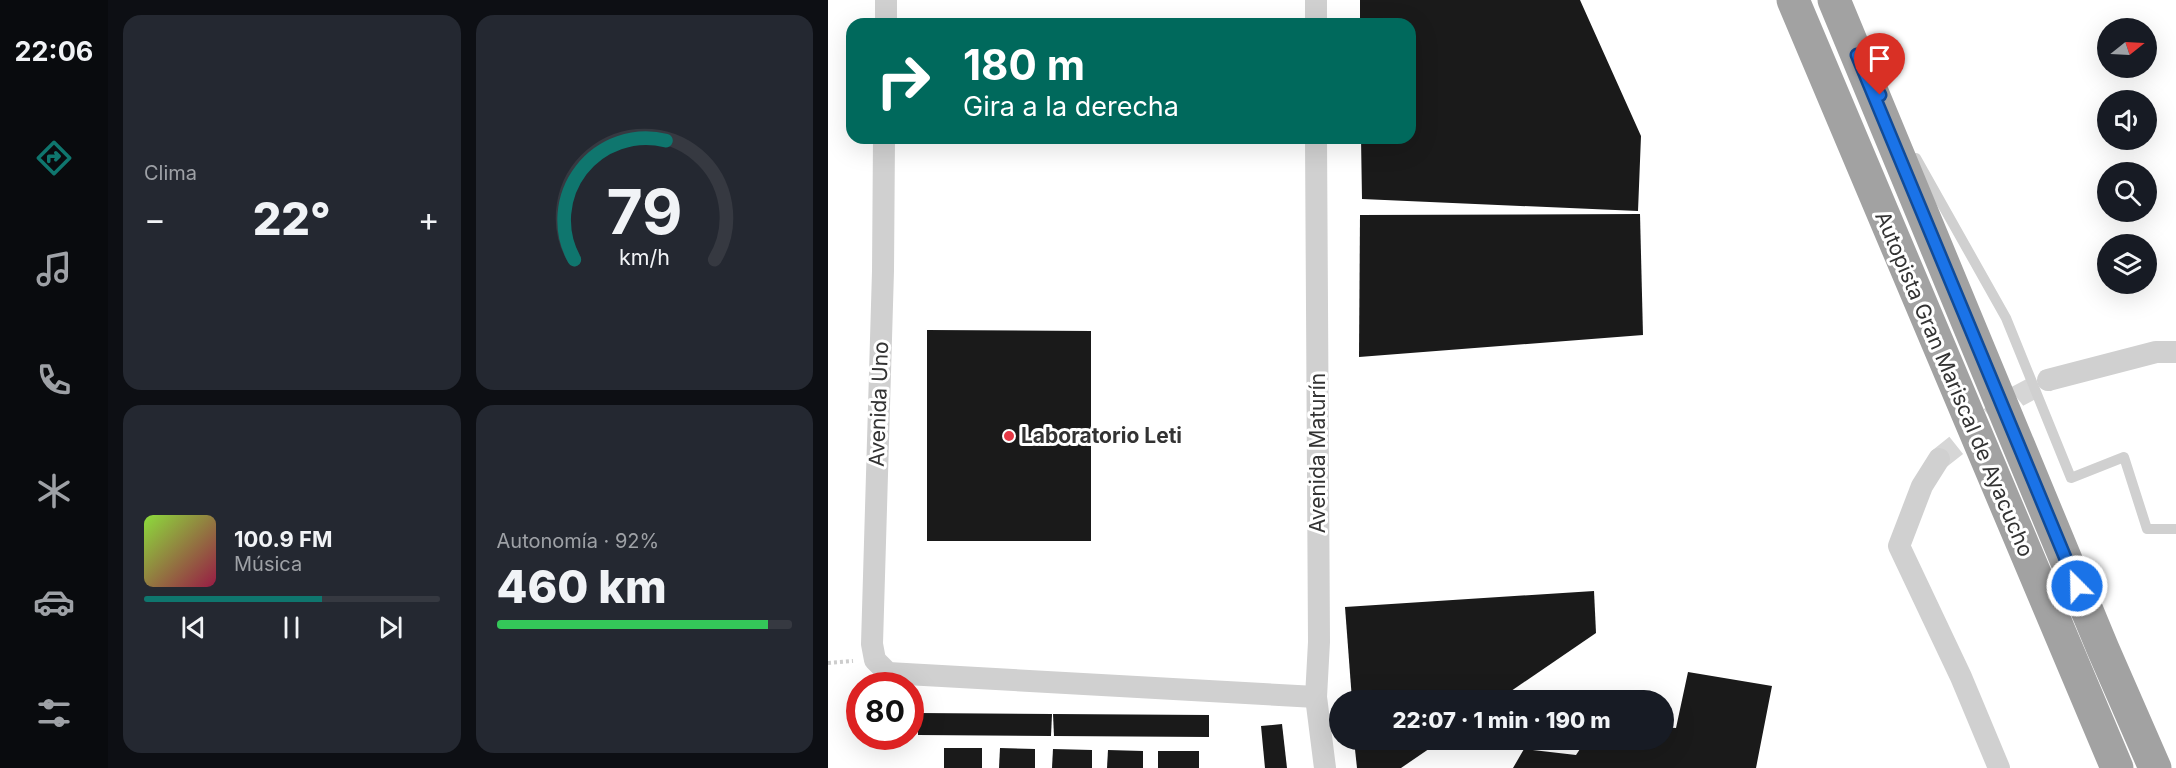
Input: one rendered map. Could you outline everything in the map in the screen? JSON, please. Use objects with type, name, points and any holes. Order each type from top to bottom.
[{"type":"highway","name":"Autopista Gran Mariscal de Ayacucho","points":[[1793,0],[2117,768]]},
{"type":"highway","name":"Autopista Gran Mariscal de Ayacucho","points":[[1834,0],[2155,768]]},
{"type":"street","points":[[886,0],[886,18]]},
{"type":"street","points":[[1316,0],[1316,18]]},
{"type":"street","name":"Avenida Uno","points":[[884,144],[883,271],[872,644],[875,660],[888,673],[1316,697]]},
{"type":"street","name":"Avenida Maturín","points":[[1316,144],[1318,642],[1316,697],[1325,768]]},
{"type":"street","points":[[2048,380],[2156,352],[2176,352]]},
{"type":"street","points":[[1939,459],[1922,486],[1899,546],[1961,677],[1999,768]]},
{"type":"lane","points":[[1857,55],[2006,318],[2071,478],[2124,457],[2147,530],[2176,530]]},
{"type":"building","points":[[1360,0],[1580,0],[1641,136],[1638,211],[1362,199],[1361,144],[1416,144],[1416,18],[1360,18]]},
{"type":"building","points":[[1640,214],[1643,335],[1359,357],[1360,215]]},
{"type":"building","name":"Laboratorio Leti","points":[[927,330],[1091,331],[1091,541],[927,541]]},
{"type":"building","points":[[1594,591],[1596,633],[1513,690],[1351,690],[1345,607]]},
{"type":"building","points":[[1688,672],[1772,686],[1756,768],[1513,768],[1523,750],[1576,755],[1579,750],[1674,750],[1674,728],[1676,728]]},
{"type":"building","points":[[924,713],[1052,714],[1051,736],[924,735]]},
{"type":"building","points":[[1053,714],[1209,715],[1209,737],[1054,736]]},
{"type":"building","points":[[1282,724],[1287,768],[1265,768],[1261,726]]},
{"type":"building","points":[[944,748],[982,748],[982,768],[944,768]]},
{"type":"building","points":[[1000,748],[1035,749],[1035,768],[999,768]]},
{"type":"building","points":[[1053,749],[1092,750],[1092,768],[1052,768]]},
{"type":"building","points":[[1108,750],[1143,751],[1143,768],[1107,768]]},
{"type":"building","points":[[1355,750],[1427,750],[1401,768],[1357,768]]},
{"type":"building","points":[[1158,751],[1199,751],[1199,768],[1158,768]]},
{"type":"tunnel","points":[[1939,459],[2018,396],[2048,380]]},
{"type":"place","name":"Laboratorio Leti","points":[[1009,436]]},
{"type":"route","points":[[1880,95],[1857,55],[2077,586]]}]
